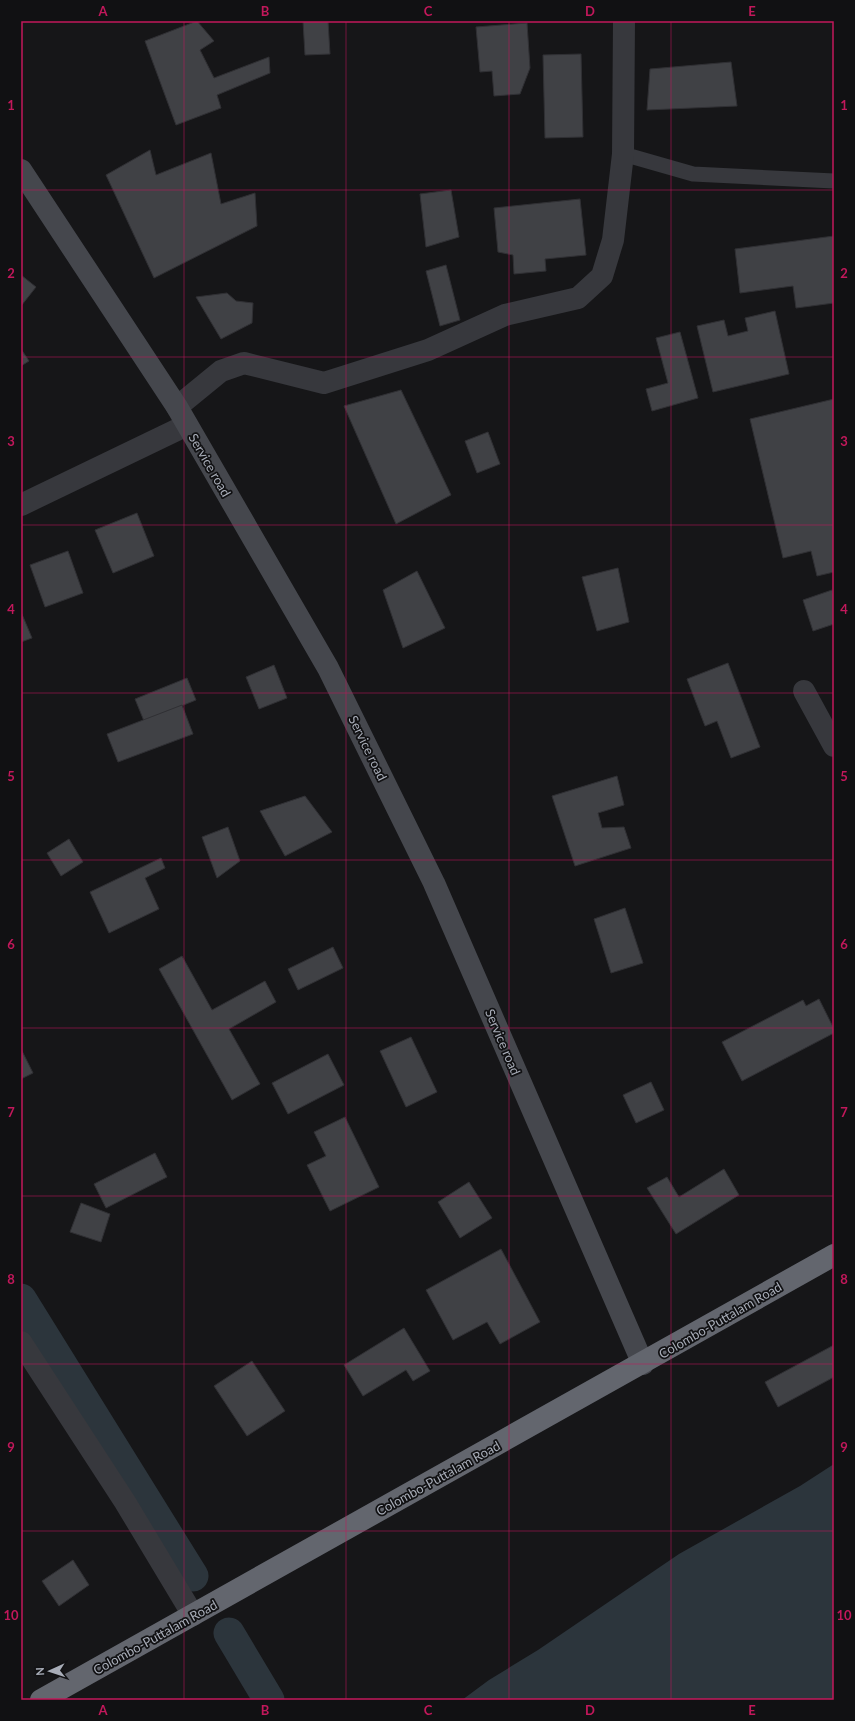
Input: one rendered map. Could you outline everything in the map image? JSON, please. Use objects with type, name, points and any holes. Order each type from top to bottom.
[{"type":"highway","name":"Colombo-Puttalam Road","points":[[41,1700],[834,1255]]},
{"type":"street","points":[[21,505],[182,416],[222,371],[244,363],[324,383],[428,350],[504,315],[578,298],[602,276],[613,240],[623,154],[624,21]]},
{"type":"street","name":"Service road","points":[[21,170],[182,416],[328,668],[434,883],[642,1364]]},
{"type":"street","points":[[804,691],[834,746]]},
{"type":"street","points":[[21,1342],[125,1502],[194,1615]]},
{"type":"lane","points":[[623,154],[693,174],[834,181]]},
{"type":"shaded area","points":[[834,1464],[834,1700],[462,1700],[489,1680],[538,1650],[679,1554],[800,1486]]},
{"type":"building","points":[[197,21],[214,41],[200,50],[214,78],[269,57],[270,73],[217,95],[221,108],[176,125],[145,41]]},
{"type":"building","points":[[303,21],[328,21],[330,54],[305,55]]},
{"type":"building","points":[[527,23],[530,68],[520,94],[494,96],[492,71],[480,72],[476,27]]},
{"type":"building","points":[[581,54],[583,137],[545,138],[543,55]]},
{"type":"building","points":[[731,62],[737,106],[647,110],[650,69]]},
{"type":"building","points":[[150,150],[156,175],[211,153],[221,204],[255,193],[257,226],[154,278],[106,175]]},
{"type":"building","points":[[451,190],[459,237],[426,247],[420,194]]},
{"type":"building","points":[[580,199],[586,255],[545,259],[546,271],[514,274],[513,255],[498,252],[494,208]]},
{"type":"building","points":[[834,236],[834,303],[796,308],[793,286],[740,293],[735,249]]},
{"type":"building","points":[[446,265],[460,320],[440,326],[426,271]]},
{"type":"building","points":[[21,275],[36,287],[21,306]]},
{"type":"building","points":[[227,293],[236,301],[253,303],[252,323],[221,339],[196,297]]},
{"type":"building","points":[[775,311],[789,374],[713,392],[697,326],[724,320],[728,336],[748,331],[745,318]]},
{"type":"building","points":[[680,332],[698,398],[652,411],[646,389],[668,383],[656,338]]},
{"type":"building","points":[[21,349],[29,361],[21,366]]},
{"type":"building","points":[[401,390],[451,495],[396,524],[344,406]]},
{"type":"building","points":[[834,399],[834,572],[817,576],[811,551],[783,558],[750,419]]},
{"type":"building","points":[[488,432],[500,464],[477,473],[465,441]]},
{"type":"building","points":[[137,513],[154,556],[113,573],[95,530]]},
{"type":"building","points":[[68,551],[83,593],[45,607],[30,565]]},
{"type":"building","points":[[618,568],[629,622],[597,631],[582,577]]},
{"type":"building","points":[[417,571],[445,628],[403,648],[383,590]]},
{"type":"building","points":[[832,590],[834,596],[834,624],[813,631],[803,600]]},
{"type":"building","points":[[21,612],[32,638],[21,642]]},
{"type":"building","points":[[728,663],[760,747],[731,758],[717,721],[705,726],[687,679]]},
{"type":"building","points":[[274,665],[287,698],[259,709],[246,677]]},
{"type":"building","points":[[187,678],[196,700],[144,721],[135,699]]},
{"type":"building","points":[[182,705],[193,734],[118,762],[107,734]]},
{"type":"building","points":[[617,776],[624,805],[598,813],[602,828],[624,827],[631,848],[575,866],[552,796]]},
{"type":"building","points":[[305,796],[332,832],[285,856],[260,811]]},
{"type":"building","points":[[228,827],[240,861],[217,878],[202,837]]},
{"type":"building","points":[[69,839],[83,862],[61,876],[47,853]]},
{"type":"building","points":[[161,858],[165,868],[145,878],[159,909],[109,933],[90,892]]},
{"type":"building","points":[[625,908],[643,963],[611,973],[594,919]]},
{"type":"building","points":[[333,947],[343,968],[298,990],[288,969]]},
{"type":"building","points":[[182,956],[212,1010],[265,981],[276,1002],[229,1029],[260,1084],[232,1100],[159,969]]},
{"type":"building","points":[[819,999],[834,1029],[834,1033],[742,1081],[722,1042],[803,1000],[806,1006]]},
{"type":"building","points":[[411,1037],[437,1092],[406,1107],[380,1051]]},
{"type":"building","points":[[21,1049],[33,1073],[21,1079]]},
{"type":"building","points":[[328,1054],[344,1085],[288,1114],[272,1083]]},
{"type":"building","points":[[651,1082],[664,1110],[636,1123],[623,1095]]},
{"type":"building","points":[[345,1117],[379,1187],[330,1211],[307,1165],[326,1156],[314,1132]]},
{"type":"building","points":[[155,1153],[167,1177],[106,1208],[94,1184]]},
{"type":"building","points":[[724,1169],[739,1195],[676,1234],[647,1188],[667,1177],[679,1197]]},
{"type":"building","points":[[469,1182],[492,1218],[460,1238],[438,1202]]},
{"type":"building","points":[[81,1203],[110,1214],[101,1242],[70,1232]]},
{"type":"building","points":[[501,1249],[540,1322],[500,1344],[487,1322],[453,1340],[426,1290]]},
{"type":"building","points":[[404,1328],[430,1371],[413,1381],[406,1370],[363,1396],[344,1365]]},
{"type":"building","points":[[834,1345],[834,1377],[778,1407],[765,1382]]},
{"type":"building","points":[[252,1361],[285,1411],[247,1436],[214,1386]]},
{"type":"building","points":[[73,1560],[89,1585],[59,1606],[42,1581]]},
{"type":"waterway","points":[[21,1299],[193,1576]]},
{"type":"waterway","points":[[229,1633],[269,1700]]}]
